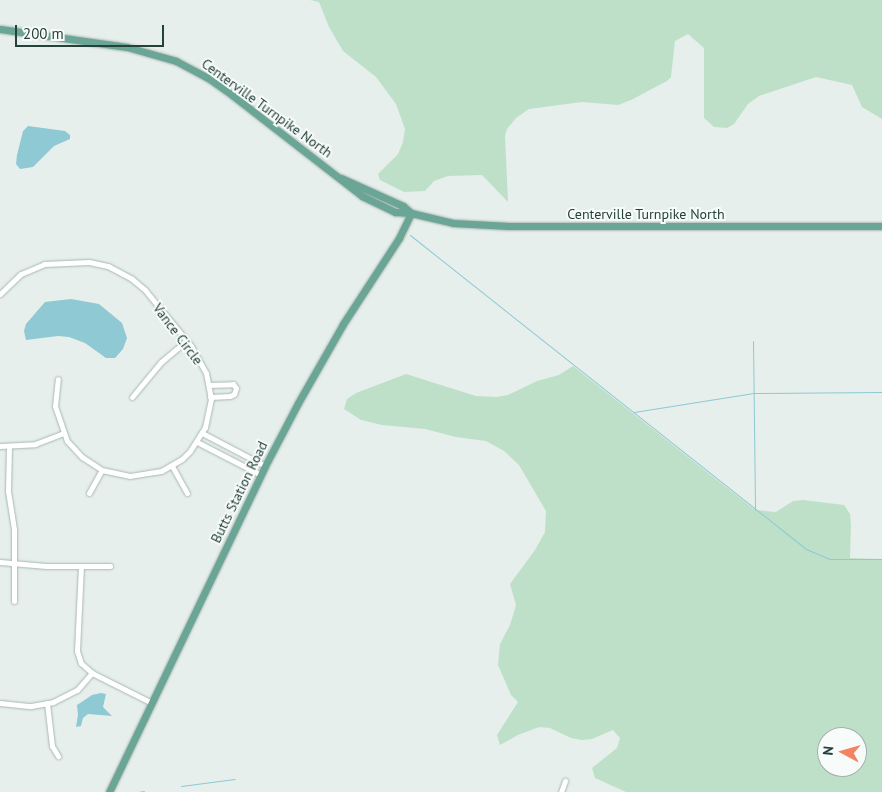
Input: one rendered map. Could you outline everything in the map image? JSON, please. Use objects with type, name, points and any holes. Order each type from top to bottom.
[{"type":"main road","name":"Centerville Turnpike North","points":[[0,29],[127,47],[176,61],[194,69],[341,178],[350,188],[401,214],[411,213],[454,223],[509,226],[882,226]]},
{"type":"main road","name":"Butts Station Road","points":[[109,792],[265,466],[321,362],[400,238],[411,213]]},
{"type":"street","name":"Vance Circle","points":[[0,294],[21,274],[44,264],[89,262],[108,266],[139,284],[200,359],[209,386],[209,414],[197,442],[172,466],[140,476],[120,475],[102,470],[78,453],[63,433],[55,406],[58,379]]},
{"type":"street","points":[[132,397],[161,362],[186,341]]},
{"type":"street","points":[[209,386],[233,384],[236,388],[234,394],[230,396],[210,397]]},
{"type":"street","points":[[0,446],[9,447],[35,444],[63,433]]},
{"type":"street","points":[[202,433],[265,466]]},
{"type":"street","points":[[197,442],[261,475]]},
{"type":"street","points":[[9,447],[8,490],[14,530],[14,601]]},
{"type":"street","points":[[172,466],[187,493]]},
{"type":"street","points":[[89,493],[102,470]]},
{"type":"street","points":[[0,562],[110,566]]},
{"type":"street","points":[[81,566],[77,651],[81,663],[92,673],[152,703]]},
{"type":"street","points":[[0,703],[31,706],[47,703],[78,690],[92,673]]},
{"type":"street","points":[[47,703],[52,746],[58,756]]},
{"type":"street","points":[[561,792],[565,781]]},
{"type":"green space","points":[[310,0],[882,0],[882,119],[862,107],[852,85],[816,77],[759,96],[748,104],[734,124],[727,128],[714,127],[704,118],[704,48],[688,34],[675,41],[671,77],[631,100],[618,105],[582,102],[529,109],[516,118],[507,129],[505,136],[508,202],[482,175],[448,176],[434,181],[425,191],[404,192],[380,180],[378,174],[398,154],[403,142],[405,129],[396,104],[376,77],[343,51],[329,27],[319,2]]},
{"type":"green space","points":[[573,366],[755,510],[776,512],[793,501],[803,500],[844,505],[850,514],[850,558],[882,559],[882,792],[626,792],[595,778],[592,768],[617,748],[620,738],[613,730],[592,739],[582,740],[571,738],[550,728],[539,727],[518,735],[500,745],[497,735],[518,702],[511,695],[498,665],[500,644],[510,625],[516,605],[510,584],[535,550],[545,532],[546,511],[519,465],[504,451],[486,441],[456,437],[425,429],[382,425],[361,420],[344,409],[347,399],[356,393],[406,374],[476,396],[497,397],[508,395],[537,381],[559,375]]},
{"type":"water","points":[[28,126],[65,131],[70,135],[70,139],[54,146],[33,167],[20,169],[16,164],[17,155],[23,131]]},
{"type":"water","points":[[71,299],[99,304],[122,323],[127,338],[123,349],[115,358],[106,358],[85,343],[69,337],[58,336],[26,340],[24,331],[26,324],[45,302]]},
{"type":"water","points":[[106,694],[103,707],[112,716],[88,714],[83,718],[81,726],[76,727],[77,705],[92,695]]},
{"type":"waterway","points":[[410,235],[806,549],[829,559],[882,559]]},
{"type":"waterway","points":[[753,341],[755,510]]},
{"type":"waterway","points":[[634,412],[754,393],[882,392]]},
{"type":"waterway","points":[[181,786],[235,779]]},
{"type":"waterway","points":[[138,792],[144,791]]}]
